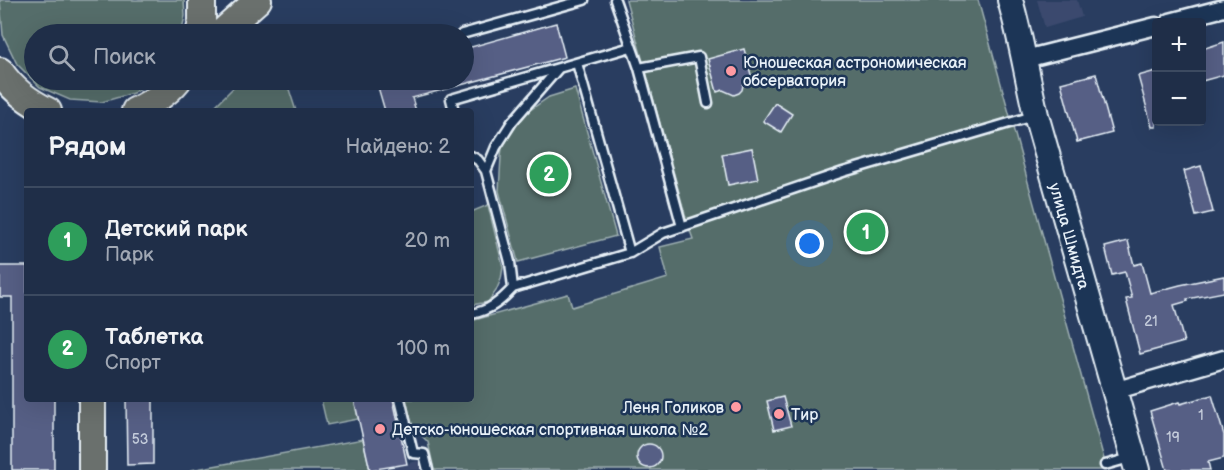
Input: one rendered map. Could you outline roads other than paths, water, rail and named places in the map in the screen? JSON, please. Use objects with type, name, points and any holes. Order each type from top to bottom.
[{"type":"main road","points":[[202,0],[202,24]]},
{"type":"main road","points":[[231,24],[258,0]]},
{"type":"main road","name":"улица Шмидта","points":[[1010,0],[1020,33],[1036,115],[1136,463]]},
{"type":"main road","points":[[4,77],[31,108]]},
{"type":"main road","points":[[4,77],[34,105],[41,108]]},
{"type":"main road","points":[[140,108],[167,90]]},
{"type":"main road","points":[[148,108],[168,90]]},
{"type":"main road","points":[[92,402],[92,470]]},
{"type":"street","points":[[1185,18],[1224,8]]},
{"type":"street","points":[[1025,59],[1152,27]]},
{"type":"street","points":[[1114,391],[1224,359]]},
{"type":"lane","points":[[474,31],[584,0]]},
{"type":"lane","points":[[615,0],[639,68],[682,227]]},
{"type":"lane","points":[[453,108],[451,99],[631,47]]},
{"type":"lane","points":[[639,68],[699,57],[708,103]]},
{"type":"lane","points":[[577,63],[630,253]]},
{"type":"lane","points":[[486,171],[496,147],[512,122],[558,68]]},
{"type":"lane","points":[[474,314],[500,302],[513,288],[630,253],[663,233],[843,172],[1036,115]]},
{"type":"lane","points":[[474,158],[486,171],[510,262],[513,288]]},
{"type":"lane","points":[[401,402],[413,453],[424,454],[428,470]]},
{"type":"lane","points":[[1105,465],[1136,463]]},
{"type":"place","name":"Юношеская астрономическая обсерватория","points":[[731,71]]},
{"type":"place","name":"Таблетка","points":[[549,174]]},
{"type":"place","name":"Детский парк","points":[[866,232]]},
{"type":"place","name":"Леня Голиков","points":[[736,407]]},
{"type":"place","name":"Тир","points":[[779,414]]},
{"type":"place","name":"Детско-юношеская спортивная школа №2","points":[[380,429]]}]
